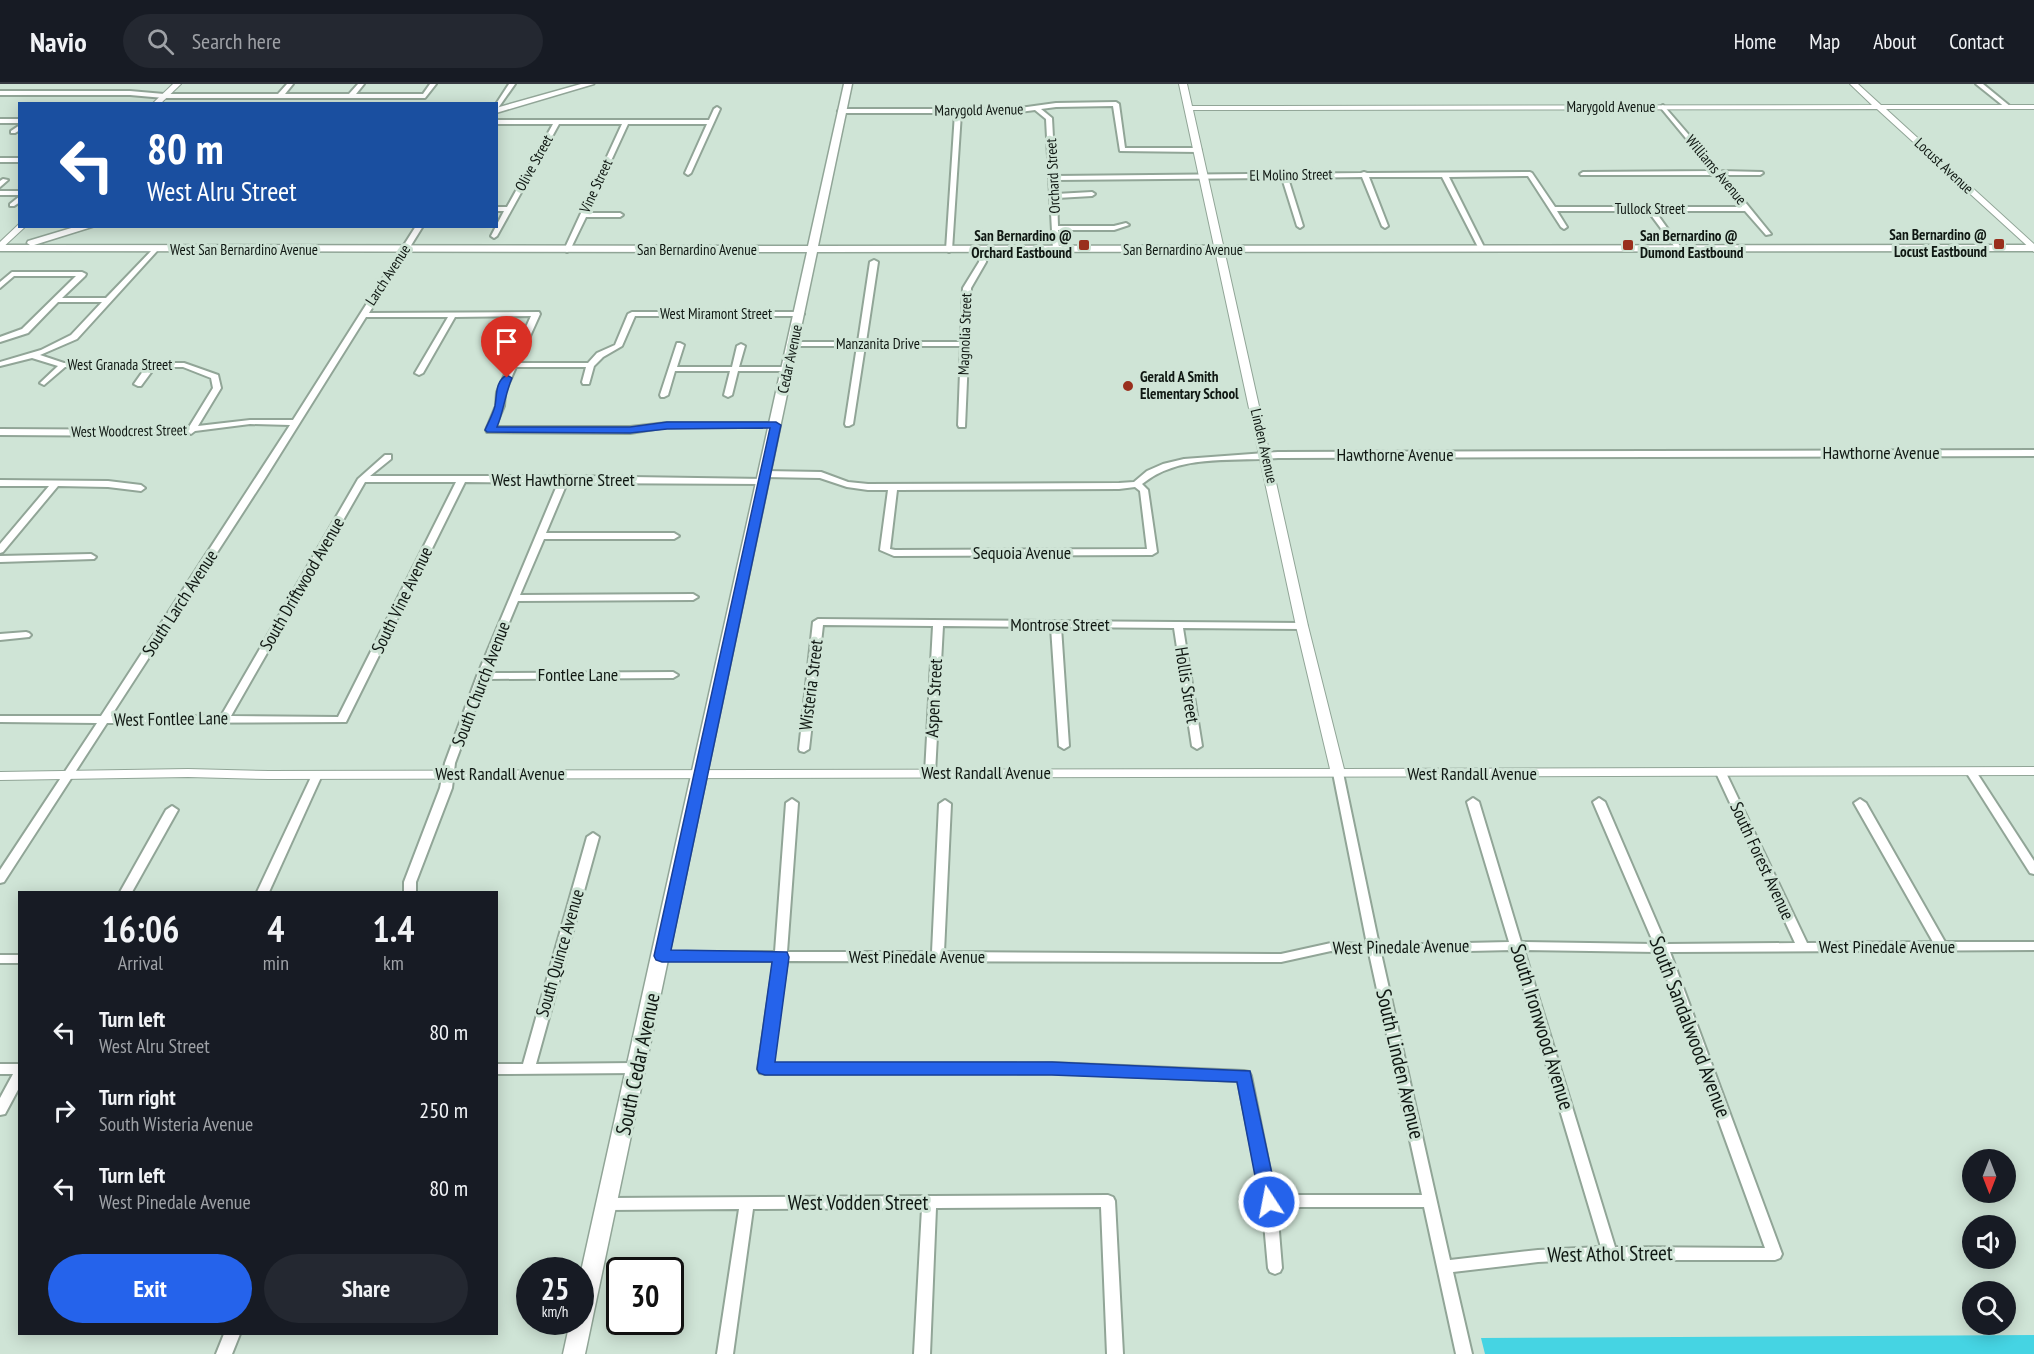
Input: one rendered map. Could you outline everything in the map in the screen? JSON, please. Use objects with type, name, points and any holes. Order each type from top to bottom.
[{"type":"main road","points":[[498,108],[574,84]]},
{"type":"main road","points":[[498,108],[590,84]]},
{"type":"main road","name":"Cedar Avenue","points":[[701,774],[848,84]]},
{"type":"main road","points":[[0,249],[66,228]]},
{"type":"main road","points":[[49,243],[85,228]]},
{"type":"main road","name":"West San Bernardino Avenue","points":[[0,249],[49,243],[155,250]]},
{"type":"main road","name":"West San Bernardino Avenue","points":[[0,249],[333,250]]},
{"type":"main road","name":"San Bernardino Avenue","points":[[333,250],[2034,249]]},
{"type":"main road","name":"South Cedar Avenue","points":[[574,1354],[701,774]]},
{"type":"street","points":[[158,102],[177,84]]},
{"type":"street","points":[[280,96],[290,84]]},
{"type":"street","points":[[351,96],[361,84]]},
{"type":"street","points":[[0,93],[130,93],[164,96],[425,96],[433,84]]},
{"type":"street","points":[[498,106],[512,84]]},
{"type":"street","name":"Linden Avenue","points":[[1183,84],[1267,457],[1302,626],[1338,773]]},
{"type":"street","name":"Locust Avenue","points":[[1854,84],[2034,249]]},
{"type":"street","points":[[1979,84],[2008,107]]},
{"type":"street","name":"Marygold Avenue","points":[[842,111],[1038,109],[1066,104],[1116,104],[1122,150],[1198,150]]},
{"type":"street","name":"Williams Avenue","points":[[1663,107],[1768,234]]},
{"type":"street","name":"Marygold Avenue","points":[[1188,108],[2034,107]]},
{"type":"street","points":[[688,173],[717,109]]},
{"type":"street","name":"Orchard Street","points":[[1038,109],[1049,118],[1056,250]]},
{"type":"street","points":[[949,250],[958,111]]},
{"type":"street","points":[[0,121],[18,121]]},
{"type":"street","points":[[498,122],[712,122]]},
{"type":"street","name":"Olive Street","points":[[494,236],[557,122]]},
{"type":"street","name":"Vine Street","points":[[567,250],[626,122]]},
{"type":"street","points":[[13,132],[18,128]]},
{"type":"street","points":[[0,160],[18,160]]},
{"type":"street","points":[[1583,174],[1760,173]]},
{"type":"street","points":[[1284,174],[1300,226]]},
{"type":"street","name":"El Molino Street","points":[[1053,178],[1284,174],[1530,174],[1552,209]]},
{"type":"street","points":[[1364,174],[1385,226]]},
{"type":"street","points":[[1444,174],[1482,249]]},
{"type":"street","points":[[0,193],[18,193]]},
{"type":"street","points":[[1053,196],[1092,194]]},
{"type":"street","points":[[12,205],[18,200]]},
{"type":"street","points":[[498,209],[509,209]]},
{"type":"street","points":[[1552,209],[1564,227]]},
{"type":"street","name":"Tullock Street","points":[[1552,209],[1748,209]]},
{"type":"street","points":[[1650,209],[1679,249]]},
{"type":"street","points":[[582,215],[620,215]]},
{"type":"street","points":[[1055,228],[1114,228],[1126,225]]},
{"type":"street","points":[[0,249],[20,228]]},
{"type":"street","name":"Larch Avenue","points":[[357,325],[419,228]]},
{"type":"street","points":[[0,364],[34,356],[63,344],[76,335],[155,250]]},
{"type":"street","name":"Magnolia Street","points":[[962,425],[967,288],[969,280],[985,261],[985,250]]},
{"type":"street","points":[[849,424],[874,262]]},
{"type":"street","points":[[0,286],[12,274],[82,274],[25,331],[0,340]]},
{"type":"street","points":[[56,300],[109,300]]},
{"type":"street","name":"West Miramont Street","points":[[590,365],[600,356],[618,346],[632,314],[800,314]]},
{"type":"street","points":[[363,315],[536,315],[501,392],[500,406],[490,430],[630,430],[667,425],[776,425]]},
{"type":"street","points":[[419,373],[453,315]]},
{"type":"street","name":"South Larch Avenue","points":[[0,879],[260,480],[357,325]]},
{"type":"street","name":"Manzanita Drive","points":[[792,344],[964,344]]},
{"type":"street","points":[[664,395],[680,345]]},
{"type":"street","points":[[728,395],[741,346]]},
{"type":"street","name":"West Granada Street","points":[[34,356],[63,365],[184,365],[215,377],[217,387],[191,431]]},
{"type":"street","points":[[138,384],[153,364]]},
{"type":"street","points":[[44,382],[63,365]]},
{"type":"street","points":[[513,365],[590,365],[586,382]]},
{"type":"street","points":[[672,369],[787,369]]},
{"type":"street","name":"West Woodcrest Street","points":[[0,432],[191,431],[250,422],[294,423]]},
{"type":"street","name":"Hawthorne Avenue","points":[[1137,484],[1167,464],[1289,455],[2034,453]]},
{"type":"street","name":"South Driftwood Avenue","points":[[225,718],[362,479],[388,457]]},
{"type":"street","points":[[764,477],[813,474],[858,486],[1119,486],[1137,484]]},
{"type":"street","name":"West Hawthorne Street","points":[[362,479],[461,481],[764,477]]},
{"type":"street","name":"South Church Avenue","points":[[410,891],[410,882],[482,676],[564,479]]},
{"type":"street","name":"South Vine Avenue","points":[[342,720],[461,481]]},
{"type":"street","points":[[0,483],[108,484],[141,488]]},
{"type":"street","points":[[0,550],[55,484]]},
{"type":"street","name":"Sequoia Avenue","points":[[893,486],[885,550],[894,553],[1152,552],[1144,490],[1137,484]]},
{"type":"street","points":[[542,536],[674,536]]},
{"type":"street","points":[[0,559],[91,557]]},
{"type":"street","points":[[515,598],[693,597]]},
{"type":"street","name":"Montrose Street","points":[[818,622],[1302,626]]},
{"type":"street","name":"Wisteria Street","points":[[804,749],[818,622]]},
{"type":"street","name":"Aspen Street","points":[[930,773],[938,624]]},
{"type":"street","points":[[1056,625],[1064,746]]},
{"type":"street","name":"Hollis Street","points":[[1178,625],[1197,746]]},
{"type":"street","points":[[0,637],[26,635]]},
{"type":"street","name":"Fontlee Lane","points":[[482,676],[673,675]]},
{"type":"street","name":"West Fontlee Lane","points":[[0,719],[342,720]]},
{"type":"street","name":"West Randall Avenue","points":[[0,776],[188,773],[317,775],[930,773],[1722,775],[2034,771]]},
{"type":"street","points":[[1971,772],[2034,870]]},
{"type":"street","name":"South Linden Avenue","points":[[1338,773],[1374,949],[1464,1354]]},
{"type":"street","points":[[263,891],[317,775]]},
{"type":"street","name":"South Forest Avenue","points":[[1722,775],[1803,947]]},
{"type":"street","points":[[792,802],[781,957],[765,1069],[1052,1068],[1244,1076],[1269,1202],[1275,1268]]},
{"type":"street","name":"South Ironwood Avenue","points":[[1473,802],[1609,1251]]},
{"type":"street","name":"South Sandalwood Avenue","points":[[1599,802],[1662,948],[1775,1254]]},
{"type":"street","points":[[1860,803],[1942,947]]},
{"type":"street","points":[[938,957],[945,804]]},
{"type":"street","points":[[127,891],[172,810]]},
{"type":"street","name":"South Quince Avenue","points":[[528,1068],[592,837]]},
{"type":"street","name":"West Pinedale Avenue","points":[[662,956],[1281,958],[1331,947],[1374,949],[1518,946],[1662,948],[2034,946]]},
{"type":"street","points":[[0,959],[18,959]]},
{"type":"street","points":[[498,1069],[636,1068]]},
{"type":"street","points":[[0,1069],[18,1069]]},
{"type":"street","points":[[0,1110],[18,1077]]},
{"type":"street","name":"West Vodden Street","points":[[608,1204],[1108,1201],[1115,1354]]},
{"type":"street","points":[[1269,1202],[1431,1202]]},
{"type":"street","points":[[725,1354],[747,1203]]},
{"type":"street","points":[[922,1354],[929,1203]]},
{"type":"street","name":"West Athol Street","points":[[1446,1266],[1468,1266],[1530,1256],[1609,1251],[1775,1254]]},
{"type":"street","points":[[224,1354],[232,1335]]},
{"type":"water","points":[[2034,1335],[2034,1354],[1485,1354],[1481,1338]]},
{"type":"place","name":"San Bernardino @ Locust Eastbound","points":[[1999,244]]},
{"type":"place","name":"San Bernardino @ Orchard Eastbound","points":[[1084,245]]},
{"type":"place","name":"San Bernardino @ Dumond Eastbound","points":[[1628,245]]},
{"type":"place","name":"Gerald A Smith Elementary School","points":[[1128,386]]},
{"type":"route","points":[[507,378],[501,392],[500,406],[490,430],[630,430],[667,425],[776,425],[662,956],[781,957],[765,1069],[1052,1068],[1244,1076],[1269,1202]]}]
